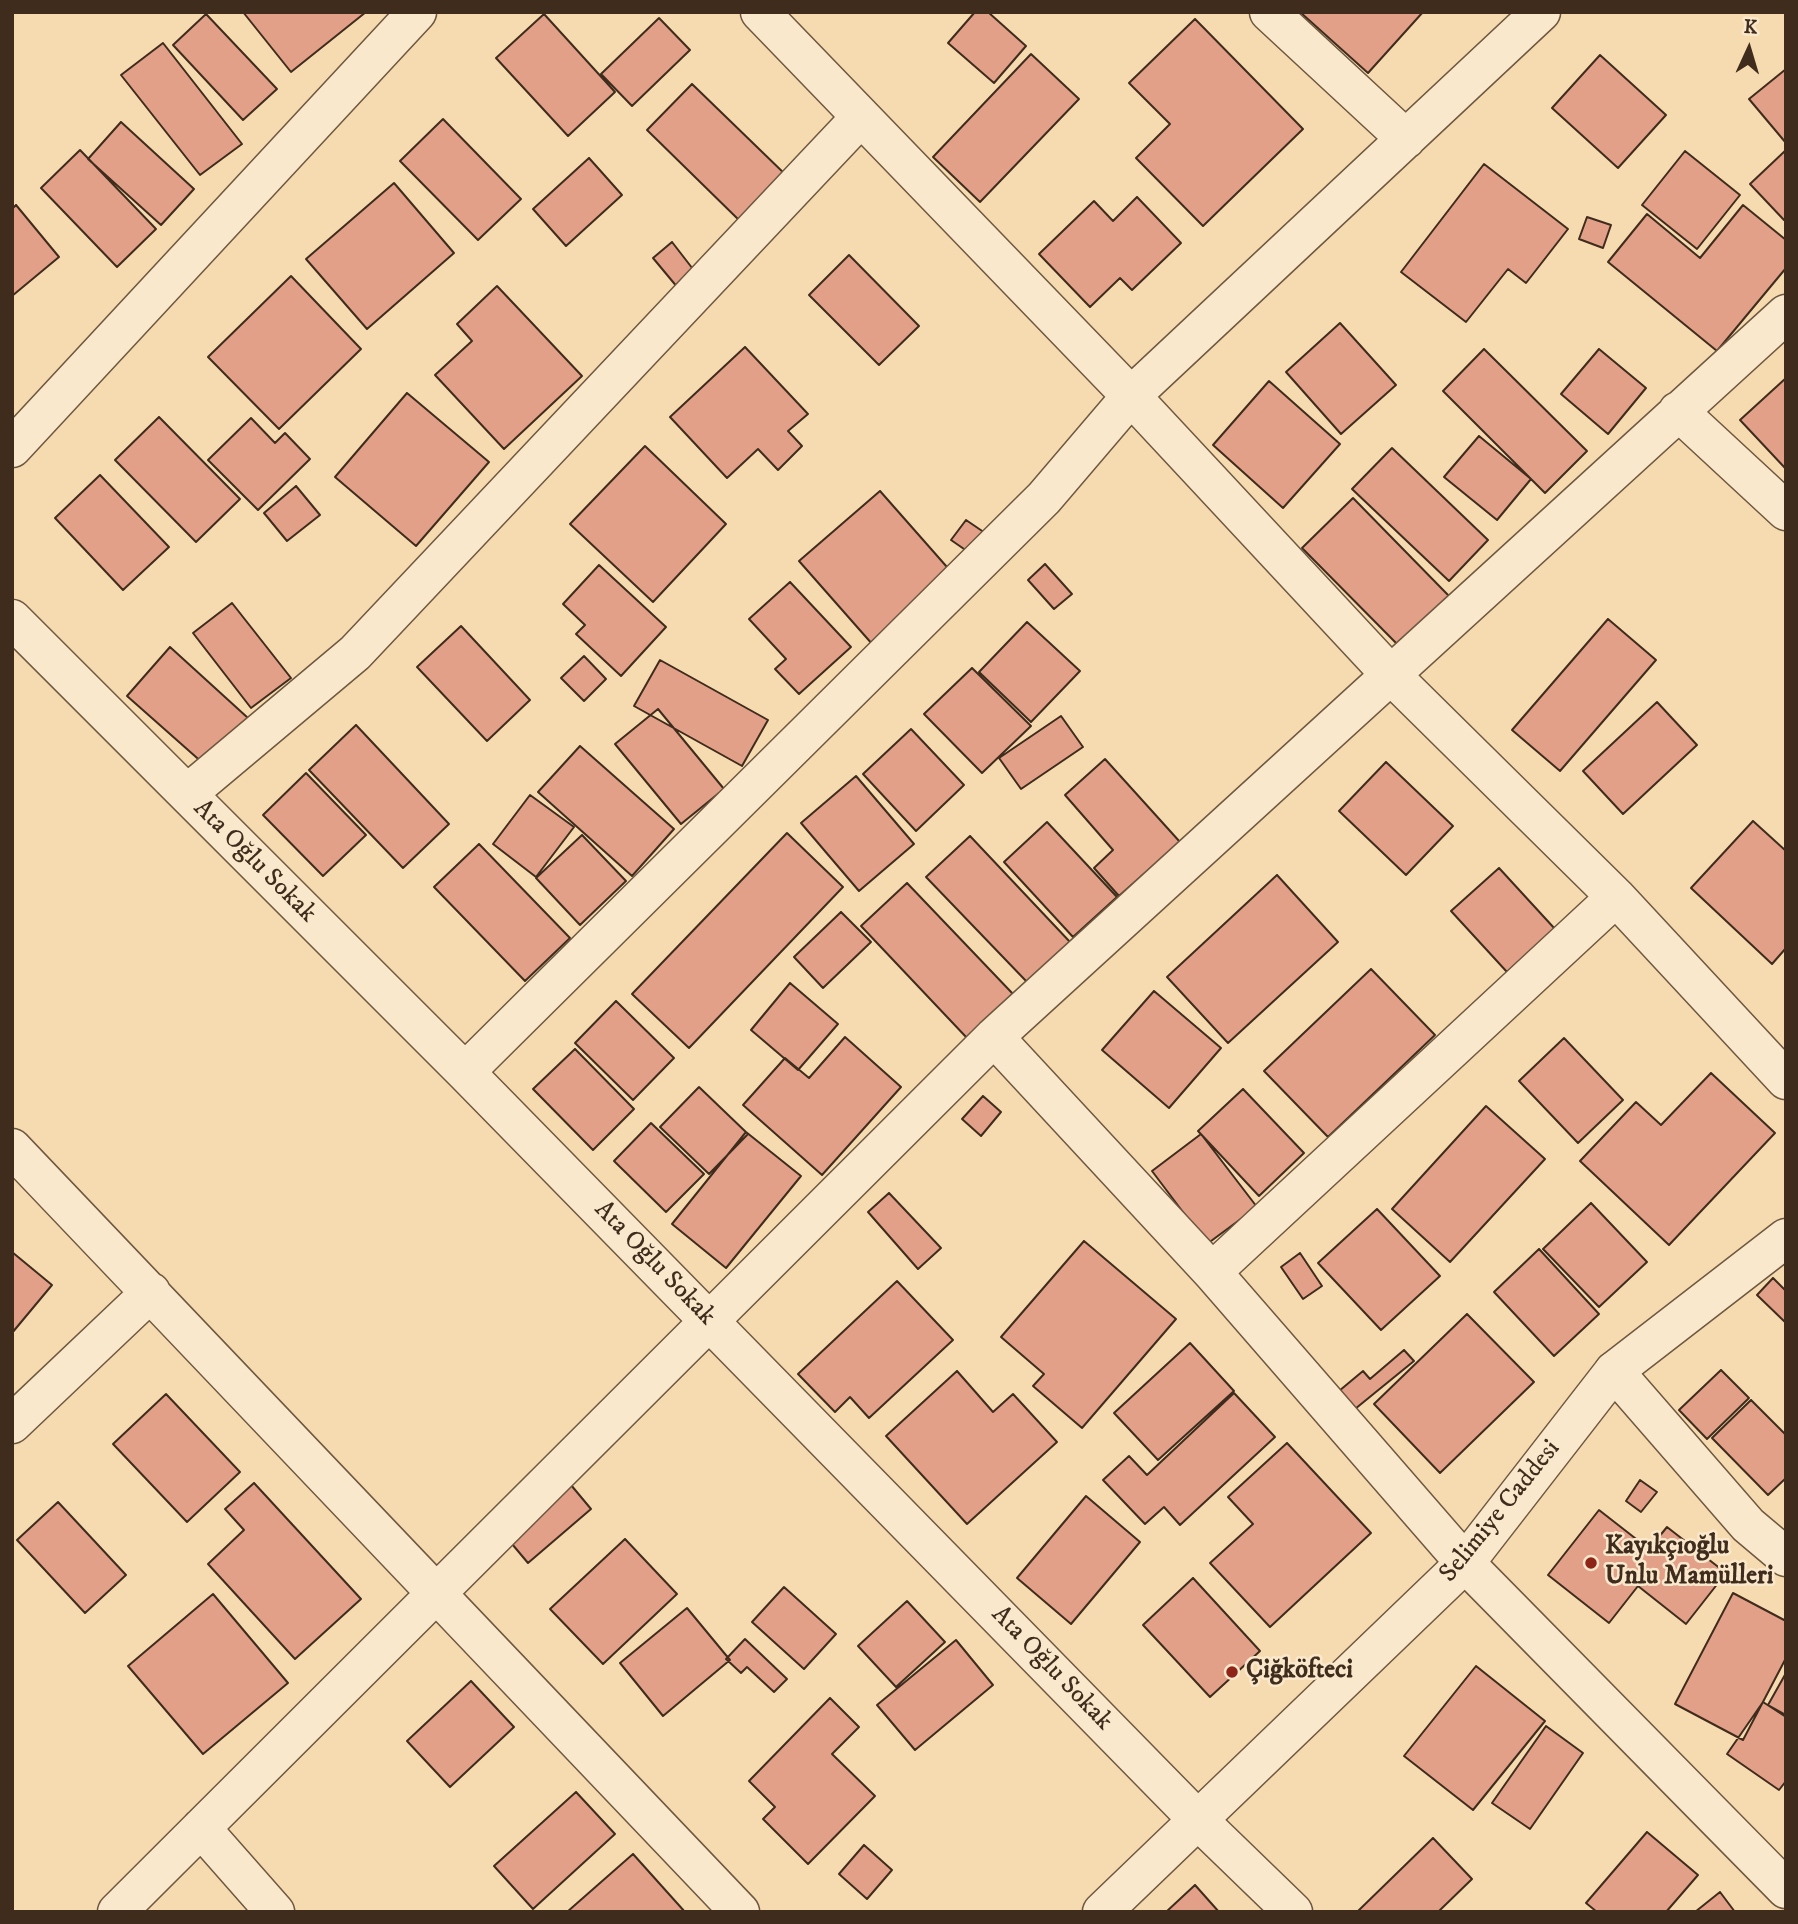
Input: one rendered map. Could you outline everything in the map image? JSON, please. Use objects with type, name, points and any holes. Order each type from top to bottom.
[{"type":"street","points":[[12,448],[417,12]]},
{"type":"street","points":[[760,12],[1131,396],[1391,675],[1616,897],[1786,1080]]},
{"type":"street","points":[[1269,12],[1406,139]]},
{"type":"street","points":[[464,1072],[1044,498],[1131,396],[1541,12]]},
{"type":"street","points":[[187,794],[355,653],[861,117]]},
{"type":"street","points":[[117,1912],[994,1037],[1786,314]]},
{"type":"street","points":[[1678,411],[1786,511]]},
{"type":"street","name":"Ata Oğlu Sokak","points":[[12,620],[464,1072],[1198,1820],[1293,1912]]},
{"type":"street","points":[[1212,1272],[1616,897]]},
{"type":"street","points":[[994,1037],[1212,1272],[1465,1563],[1786,1889]]},
{"type":"street","points":[[12,1148],[438,1592],[740,1912]]},
{"type":"street","name":"Selimiye Caddesi","points":[[1102,1912],[1465,1563],[1614,1371],[1786,1238]]},
{"type":"street","points":[[12,1424],[152,1292]]},
{"type":"street","points":[[1614,1371],[1748,1525],[1786,1557]]},
{"type":"street","points":[[201,1828],[275,1912]]},
{"type":"building","points":[[243,12],[366,12],[291,72]]},
{"type":"building","points":[[975,12],[988,12],[1026,46],[994,83],[948,43]]},
{"type":"building","points":[[1300,12],[1423,12],[1368,73]]},
{"type":"building","points":[[206,14],[277,89],[243,120],[173,45]]},
{"type":"building","points":[[544,14],[615,92],[568,136],[496,58]]},
{"type":"building","points":[[659,18],[690,50],[632,106],[601,74]]},
{"type":"building","points":[[1195,19],[1303,129],[1203,226],[1136,158],[1170,124],[1129,83]]},
{"type":"building","points":[[163,43],[242,144],[200,175],[121,75]]},
{"type":"building","points":[[1031,54],[1079,99],[980,202],[933,157]]},
{"type":"building","points":[[1600,55],[1666,115],[1618,168],[1552,108]]},
{"type":"building","points":[[1786,69],[1786,143],[1749,99]]},
{"type":"building","points":[[692,84],[789,178],[743,224],[647,130]]},
{"type":"building","points":[[443,119],[521,199],[478,240],[400,161]]},
{"type":"building","points":[[121,122],[194,189],[161,225],[88,159]]},
{"type":"building","points":[[80,150],[156,229],[117,267],[41,188]]},
{"type":"building","points":[[1786,150],[1786,218],[1784,220],[1750,184]]},
{"type":"building","points":[[1685,151],[1740,195],[1697,249],[1642,205]]},
{"type":"building","points":[[589,158],[622,195],[566,246],[533,209]]},
{"type":"building","points":[[1484,164],[1568,229],[1526,283],[1508,269],[1466,322],[1401,272]]},
{"type":"building","points":[[394,183],[454,253],[367,329],[306,259]]},
{"type":"building","points":[[1137,197],[1181,243],[1132,290],[1120,278],[1090,307],[1039,254],[1094,201],[1113,221]]},
{"type":"building","points":[[16,205],[59,257],[12,296],[12,209]]},
{"type":"building","points":[[1743,205],[1786,240],[1786,268],[1717,351],[1608,262],[1647,214],[1700,258]]},
{"type":"building","points":[[1587,217],[1611,225],[1603,248],[1579,239]]},
{"type":"building","points":[[672,242],[696,273],[678,288],[653,258]]},
{"type":"building","points":[[849,255],[919,326],[879,365],[809,295]]},
{"type":"building","points":[[291,276],[361,349],[279,429],[208,357]]},
{"type":"building","points":[[497,286],[582,376],[504,449],[435,375],[472,341],[457,324]]},
{"type":"building","points":[[1340,323],[1396,385],[1341,434],[1286,372]]},
{"type":"building","points":[[745,347],[808,414],[788,431],[802,446],[778,470],[758,449],[727,478],[670,417]]},
{"type":"building","points":[[1484,349],[1587,451],[1545,493],[1443,391]]},
{"type":"building","points":[[1599,349],[1646,388],[1608,434],[1561,394]]},
{"type":"building","points":[[1786,378],[1786,467],[1785,468],[1740,420]]},
{"type":"building","points":[[1269,381],[1340,444],[1283,508],[1213,445]]},
{"type":"building","points":[[407,393],[489,462],[416,546],[335,477]]},
{"type":"building","points":[[159,417],[240,499],[196,542],[115,460]]},
{"type":"building","points":[[251,418],[275,443],[285,433],[310,459],[258,510],[208,460]]},
{"type":"building","points":[[1479,436],[1531,479],[1497,520],[1444,477]]},
{"type":"building","points":[[645,446],[726,524],[653,602],[570,524]]},
{"type":"building","points":[[1392,448],[1488,540],[1449,581],[1352,489]]},
{"type":"building","points":[[100,475],[169,547],[123,590],[55,518]]},
{"type":"building","points":[[296,486],[320,515],[287,541],[264,513]]},
{"type":"building","points":[[880,491],[954,575],[873,645],[799,561]]},
{"type":"building","points":[[1353,498],[1449,596],[1399,646],[1302,548]]},
{"type":"building","points":[[966,520],[991,537],[977,558],[951,540]]},
{"type":"building","points":[[1045,564],[1072,594],[1054,609],[1028,580]]},
{"type":"building","points":[[599,565],[666,627],[621,676],[576,634],[585,625],[563,604]]},
{"type":"building","points":[[790,582],[851,647],[799,694],[775,669],[786,659],[749,619]]},
{"type":"building","points":[[232,603],[291,678],[251,708],[193,633]]},
{"type":"building","points":[[1608,619],[1656,660],[1560,771],[1512,730]]},
{"type":"building","points":[[1027,622],[1080,671],[1031,722],[979,672]]},
{"type":"building","points":[[461,626],[530,700],[487,741],[417,667]]},
{"type":"building","points":[[170,647],[248,718],[205,765],[127,696]]},
{"type":"building","points":[[584,656],[606,679],[584,701],[561,678]]},
{"type":"building","points":[[660,660],[768,720],[742,766],[634,706]]},
{"type":"building","points":[[972,668],[1031,726],[982,773],[924,714]]},
{"type":"building","points":[[1657,702],[1697,745],[1623,814],[1583,771]]},
{"type":"building","points":[[658,709],[724,789],[681,824],[615,744]]},
{"type":"building","points":[[1061,716],[1083,747],[1021,789],[999,758]]},
{"type":"building","points":[[356,725],[449,824],[403,868],[309,770]]},
{"type":"building","points":[[911,729],[964,785],[916,831],[863,774]]},
{"type":"building","points":[[580,746],[674,829],[632,876],[538,792]]},
{"type":"building","points":[[1105,759],[1180,842],[1119,896],[1094,868],[1113,850],[1065,795]]},
{"type":"building","points":[[1386,762],[1453,826],[1406,875],[1339,811]]},
{"type":"building","points":[[306,773],[366,835],[323,876],[263,815]]},
{"type":"building","points":[[856,776],[914,844],[859,891],[801,823]]},
{"type":"building","points":[[530,795],[574,827],[536,877],[493,844]]},
{"type":"building","points":[[1753,821],[1786,851],[1786,948],[1772,964],[1691,888]]},
{"type":"building","points":[[1047,822],[1117,897],[1073,937],[1004,862]]},
{"type":"building","points":[[787,833],[843,887],[689,1048],[632,994]]},
{"type":"building","points":[[582,835],[626,881],[580,925],[536,878]]},
{"type":"building","points":[[970,836],[1070,942],[1027,982],[926,877]]},
{"type":"building","points":[[479,844],[570,938],[525,981],[434,887]]},
{"type":"building","points":[[1499,868],[1555,929],[1507,972],[1451,911]]},
{"type":"building","points":[[1277,875],[1338,942],[1228,1043],[1167,977]]},
{"type":"building","points":[[907,883],[1013,994],[967,1038],[861,926]]},
{"type":"building","points":[[841,912],[871,942],[823,988],[794,957]]},
{"type":"building","points":[[1371,969],[1435,1035],[1328,1137],[1264,1071]]},
{"type":"building","points":[[790,983],[838,1024],[798,1070],[751,1030]]},
{"type":"building","points":[[1154,991],[1221,1048],[1169,1108],[1102,1050]]},
{"type":"building","points":[[616,1001],[674,1058],[633,1100],[575,1043]]},
{"type":"building","points":[[845,1037],[901,1087],[822,1175],[743,1105],[785,1058],[809,1078]]},
{"type":"building","points":[[1564,1038],[1623,1100],[1578,1143],[1519,1081]]},
{"type":"building","points":[[575,1049],[634,1109],[593,1150],[533,1089]]},
{"type":"building","points":[[1711,1073],[1775,1133],[1669,1245],[1580,1161],[1636,1102],[1661,1125]]},
{"type":"building","points":[[699,1087],[748,1134],[709,1174],[660,1127]]},
{"type":"building","points":[[1243,1089],[1304,1153],[1259,1196],[1198,1131]]},
{"type":"building","points":[[983,1096],[1001,1112],[981,1136],[962,1119]]},
{"type":"building","points":[[1486,1106],[1545,1159],[1450,1262],[1392,1209]]},
{"type":"building","points":[[651,1123],[704,1174],[666,1212],[614,1161]]},
{"type":"building","points":[[746,1132],[801,1176],[726,1268],[672,1224]]},
{"type":"building","points":[[1201,1134],[1257,1207],[1207,1244],[1152,1171]]},
{"type":"building","points":[[889,1193],[941,1248],[918,1269],[868,1212]]},
{"type":"building","points":[[1591,1203],[1647,1262],[1599,1307],[1543,1249]]},
{"type":"building","points":[[1377,1209],[1440,1276],[1381,1330],[1318,1263]]},
{"type":"building","points":[[1084,1241],[1176,1319],[1082,1428],[1033,1386],[1044,1374],[1001,1337]]},
{"type":"building","points":[[1539,1249],[1599,1314],[1554,1356],[1494,1292]]},
{"type":"building","points":[[12,1252],[52,1285],[12,1333]]},
{"type":"building","points":[[1300,1253],[1322,1286],[1303,1299],[1281,1267]]},
{"type":"building","points":[[1773,1278],[1786,1291],[1786,1323],[1757,1295]]},
{"type":"building","points":[[897,1281],[953,1340],[869,1418],[850,1397],[835,1412],[798,1374]]},
{"type":"building","points":[[1467,1314],[1534,1382],[1440,1473],[1374,1404]]},
{"type":"building","points":[[1190,1343],[1234,1391],[1158,1460],[1114,1413]]},
{"type":"building","points":[[1404,1350],[1414,1361],[1355,1409],[1339,1391],[1363,1371],[1370,1379]]},
{"type":"building","points":[[1721,1370],[1749,1398],[1707,1439],[1679,1410]]},
{"type":"building","points":[[957,1371],[993,1412],[1013,1394],[1057,1442],[967,1524],[886,1436]]},
{"type":"building","points":[[1234,1393],[1275,1437],[1180,1525],[1164,1507],[1145,1524],[1103,1480],[1129,1456],[1147,1475]]},
{"type":"building","points":[[166,1394],[240,1472],[187,1522],[113,1444]]},
{"type":"building","points":[[1751,1400],[1786,1435],[1786,1478],[1768,1495],[1712,1438]]},
{"type":"building","points":[[1287,1443],[1371,1533],[1270,1627],[1210,1563],[1253,1524],[1228,1497]]},
{"type":"building","points":[[1640,1480],[1657,1492],[1641,1512],[1626,1501]]},
{"type":"building","points":[[254,1483],[361,1599],[295,1659],[208,1564],[244,1530],[225,1509]]},
{"type":"building","points":[[571,1485],[591,1509],[528,1563],[507,1538]]},
{"type":"building","points":[[1086,1496],[1140,1542],[1071,1624],[1017,1578]]},
{"type":"building","points":[[58,1502],[126,1575],[85,1613],[17,1540]]},
{"type":"building","points":[[1599,1510],[1649,1549],[1667,1527],[1726,1573],[1686,1624],[1638,1586],[1609,1623],[1548,1575]]},
{"type":"building","points":[[625,1539],[677,1594],[603,1664],[550,1609]]},
{"type":"building","points":[[1193,1578],[1260,1651],[1210,1697],[1143,1625]]},
{"type":"building","points":[[784,1587],[836,1634],[804,1669],[752,1622]]},
{"type":"building","points":[[1733,1593],[1786,1621],[1786,1658],[1743,1740],[1675,1704]]},
{"type":"building","points":[[213,1594],[288,1683],[203,1754],[128,1666]]},
{"type":"building","points":[[907,1601],[945,1642],[896,1687],[858,1646]]},
{"type":"building","points":[[687,1608],[730,1660],[663,1716],[620,1663]]},
{"type":"building","points":[[745,1639],[787,1679],[774,1692],[747,1667],[741,1673],[726,1659]]},
{"type":"building","points":[[956,1640],[993,1685],[915,1750],[877,1705]]},
{"type":"building","points":[[1476,1666],[1545,1721],[1473,1810],[1404,1756]]},
{"type":"building","points":[[1786,1673],[1786,1715],[1768,1705]]},
{"type":"building","points":[[471,1681],[514,1727],[450,1787],[407,1741]]},
{"type":"building","points":[[830,1698],[859,1727],[832,1754],[875,1796],[808,1864],[763,1819],[775,1807],[749,1781]]},
{"type":"building","points":[[1763,1702],[1786,1717],[1786,1781],[1779,1790],[1727,1754]]},
{"type":"building","points":[[1546,1726],[1583,1753],[1530,1829],[1492,1803]]},
{"type":"building","points":[[576,1792],[615,1834],[533,1909],[494,1866]]},
{"type":"building","points":[[1647,1832],[1698,1875],[1666,1912],[1597,1912],[1586,1903]]},
{"type":"building","points":[[1433,1838],[1472,1879],[1438,1912],[1357,1912]]},
{"type":"building","points":[[864,1845],[892,1870],[867,1899],[839,1874]]},
{"type":"building","points":[[633,1854],[685,1912],[567,1912]]},
{"type":"building","points":[[1195,1885],[1219,1912],[1166,1912]]},
{"type":"building","points":[[1720,1892],[1735,1912],[1695,1912]]},
{"type":"place","name":"Kayıkçıoğlu Unlu Mamülleri","points":[[1591,1563]]},
{"type":"place","name":"Çiğköfteci","points":[[1232,1672]]}]
